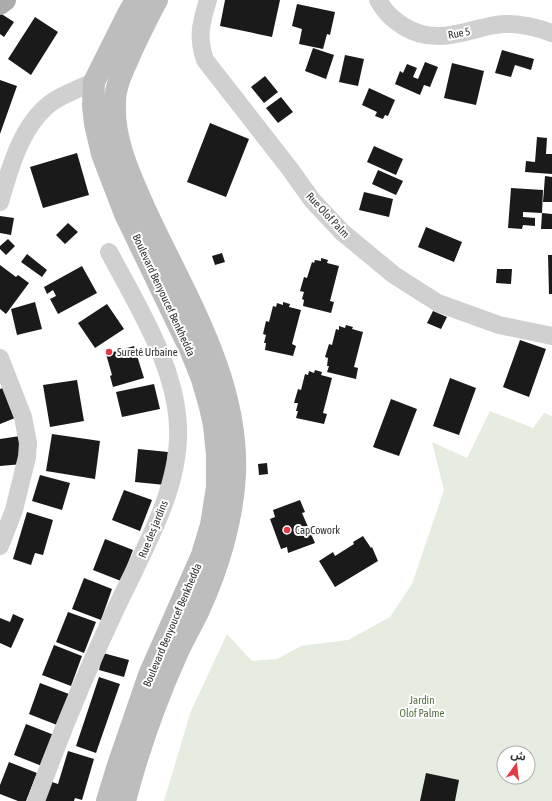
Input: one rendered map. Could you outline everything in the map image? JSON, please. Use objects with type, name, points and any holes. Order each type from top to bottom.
[{"type":"main road","points":[[0,4],[5,0]]},
{"type":"main road","name":"Boulevard Benyoucef Benkhedda","points":[[107,801],[149,675],[202,555],[210,525],[217,487],[217,455],[210,407],[202,379],[190,348],[125,214],[102,154],[95,124],[93,106],[94,82],[136,0]]},
{"type":"main road","name":"Boulevard Benyoucef Benkhedda","points":[[125,801],[136,759],[160,694],[176,654],[200,608],[220,556],[228,524],[235,473],[234,442],[228,402],[216,364],[198,319],[136,187],[122,153],[117,133],[114,102],[118,83],[144,24],[157,0]]},
{"type":"street","name":"Rue Olof Palm","points":[[208,0],[200,31],[200,46],[205,60],[290,169],[312,200],[342,232],[394,275],[438,303],[499,325],[552,336]]},
{"type":"street","name":"Rue 5","points":[[378,0],[387,14],[398,23],[412,32],[430,37],[448,36],[496,25],[516,24],[533,26],[552,33]]},
{"type":"street","points":[[0,202],[22,140],[32,123],[42,111],[53,102],[94,82]]},
{"type":"street","name":"Rue des jardins","points":[[36,801],[50,761],[89,668],[154,529],[174,473],[178,446],[176,404],[167,370],[148,326],[109,252]]},
{"type":"street","points":[[0,358],[23,418],[28,443],[26,464],[14,510],[0,546]]},
{"type":"green space","name":"Jardin Olof Palme","points":[[490,411],[533,428],[544,413],[552,416],[552,801],[164,801],[191,711],[227,634],[252,661],[277,659],[301,646],[348,640],[390,617],[412,584],[444,490],[432,442],[467,458]]},
{"type":"building","points":[[225,0],[280,0],[272,37],[220,26]]},
{"type":"building","points":[[297,4],[335,12],[330,35],[327,34],[323,49],[299,44],[302,29],[292,26]]},
{"type":"building","points":[[0,13],[14,22],[4,37],[0,34]]},
{"type":"building","points":[[35,17],[58,32],[31,75],[8,59]]},
{"type":"building","points":[[313,48],[334,55],[326,79],[305,71]]},
{"type":"building","points":[[502,50],[534,59],[531,70],[515,65],[511,77],[495,73]]},
{"type":"building","points":[[345,55],[364,59],[358,86],[339,82]]},
{"type":"building","points":[[425,62],[438,67],[430,87],[424,85],[420,95],[395,84],[400,71],[403,73],[407,64],[417,68],[413,77],[418,79]]},
{"type":"building","points":[[452,63],[484,71],[476,105],[444,98]]},
{"type":"building","points":[[265,76],[278,92],[264,103],[251,87]]},
{"type":"building","points":[[0,80],[17,86],[0,134]]},
{"type":"building","points":[[369,88],[395,100],[388,116],[385,115],[383,119],[375,116],[377,112],[362,105]]},
{"type":"building","points":[[281,97],[293,112],[278,123],[266,108]]},
{"type":"building","points":[[210,123],[249,139],[226,197],[187,182]]},
{"type":"building","points":[[537,137],[547,138],[546,154],[552,154],[552,174],[525,172],[526,161],[535,162]]},
{"type":"building","points":[[374,146],[403,159],[396,175],[367,162]]},
{"type":"building","points":[[77,153],[89,195],[43,208],[30,167]]},
{"type":"building","points":[[378,170],[403,181],[396,195],[372,184]]},
{"type":"building","points":[[545,176],[552,177],[552,202],[543,202]]},
{"type":"building","points":[[511,188],[543,190],[542,213],[523,212],[523,217],[535,218],[535,226],[523,225],[522,229],[508,228]]},
{"type":"building","points":[[364,192],[393,199],[389,217],[359,210]]},
{"type":"building","points":[[542,213],[552,214],[552,229],[541,229]]},
{"type":"building","points":[[0,216],[14,218],[11,235],[0,233]]},
{"type":"building","points":[[68,223],[78,232],[65,244],[56,235]]},
{"type":"building","points":[[426,227],[462,242],[454,262],[418,247]]},
{"type":"building","points":[[8,239],[15,246],[6,255],[0,249],[0,246]]},
{"type":"building","points":[[222,253],[225,262],[215,265],[212,256]]},
{"type":"building","points":[[27,254],[47,270],[42,277],[21,262]]},
{"type":"building","points":[[548,255],[552,255],[552,294],[549,294]]},
{"type":"building","points":[[321,258],[328,260],[327,263],[339,266],[330,301],[334,302],[331,313],[303,306],[304,300],[302,299],[304,292],[300,291],[304,277],[307,278],[312,262],[314,263],[315,260],[321,261]]},
{"type":"building","points":[[0,265],[16,277],[18,275],[29,283],[6,314],[0,309]]},
{"type":"building","points":[[82,266],[97,293],[58,314],[50,299],[56,296],[53,290],[47,294],[44,287]]},
{"type":"building","points":[[497,269],[512,269],[511,284],[496,283]]},
{"type":"building","points":[[35,302],[42,329],[17,335],[11,309]]},
{"type":"building","points":[[283,302],[290,304],[289,307],[301,310],[292,344],[296,346],[293,356],[265,350],[266,343],[264,343],[266,335],[263,334],[266,321],[269,322],[273,306],[276,307],[277,303],[283,305]]},
{"type":"building","points":[[107,304],[124,329],[95,348],[78,323]]},
{"type":"building","points":[[433,311],[447,317],[441,329],[427,323]]},
{"type":"building","points":[[346,325],[353,327],[352,329],[363,332],[354,367],[358,368],[356,379],[327,372],[329,366],[327,366],[328,358],[325,357],[329,344],[332,345],[336,329],[339,330],[339,326],[345,328]]},
{"type":"building","points":[[520,340],[546,349],[529,397],[503,387]]},
{"type":"building","points":[[134,346],[144,378],[113,387],[110,376],[112,375],[106,354]]},
{"type":"building","points":[[315,370],[322,372],[321,375],[332,378],[323,413],[327,414],[324,424],[296,418],[298,403],[294,403],[298,389],[301,390],[305,374],[308,375],[309,371],[314,373]]},
{"type":"building","points":[[450,378],[476,388],[459,435],[433,426]]},
{"type":"building","points":[[77,380],[84,421],[50,427],[43,385]]},
{"type":"building","points":[[154,384],[160,409],[122,417],[116,392]]},
{"type":"building","points":[[3,388],[15,418],[0,424],[0,389]]},
{"type":"building","points":[[391,399],[417,409],[399,456],[373,447]]},
{"type":"building","points":[[52,434],[100,441],[95,479],[46,471]]},
{"type":"building","points":[[20,436],[23,464],[0,466],[0,439]]},
{"type":"building","points":[[138,449],[168,452],[165,485],[135,482]]},
{"type":"building","points":[[267,463],[268,474],[259,475],[258,464]]},
{"type":"building","points":[[40,475],[70,483],[62,510],[32,501]]},
{"type":"building","points":[[124,490],[152,500],[140,531],[112,520]]},
{"type":"building","points":[[300,500],[305,512],[302,513],[315,543],[288,553],[287,547],[281,549],[270,519],[275,517],[273,510]]},
{"type":"building","points":[[27,512],[53,520],[43,555],[35,553],[31,565],[13,559]]},
{"type":"building","points":[[363,536],[371,548],[372,547],[378,561],[335,587],[319,561],[333,552],[335,556],[354,544],[353,542]]},
{"type":"building","points":[[105,539],[133,550],[121,581],[93,570]]},
{"type":"building","points":[[84,578],[112,589],[101,620],[72,609]]},
{"type":"building","points":[[68,612],[96,622],[84,653],[56,642]]},
{"type":"building","points":[[13,614],[24,619],[11,648],[0,643],[0,618],[10,622]]},
{"type":"building","points":[[54,645],[82,656],[71,686],[42,675]]},
{"type":"building","points":[[103,653],[129,660],[124,677],[99,670]]},
{"type":"building","points":[[99,677],[120,684],[96,753],[76,746]]},
{"type":"building","points":[[40,683],[69,694],[57,725],[29,714]]},
{"type":"building","points":[[26,724],[54,735],[42,766],[14,755]]},
{"type":"building","points":[[68,751],[94,759],[82,800],[75,798],[74,801],[43,801],[49,781],[58,784]]},
{"type":"building","points":[[9,762],[37,773],[26,801],[18,801],[0,794],[0,785]]},
{"type":"building","points":[[426,773],[459,780],[455,801],[420,801]]},
{"type":"place","name":"Sureté Urbaine","points":[[109,352]]},
{"type":"place","name":"CapCowork","points":[[287,530]]}]
